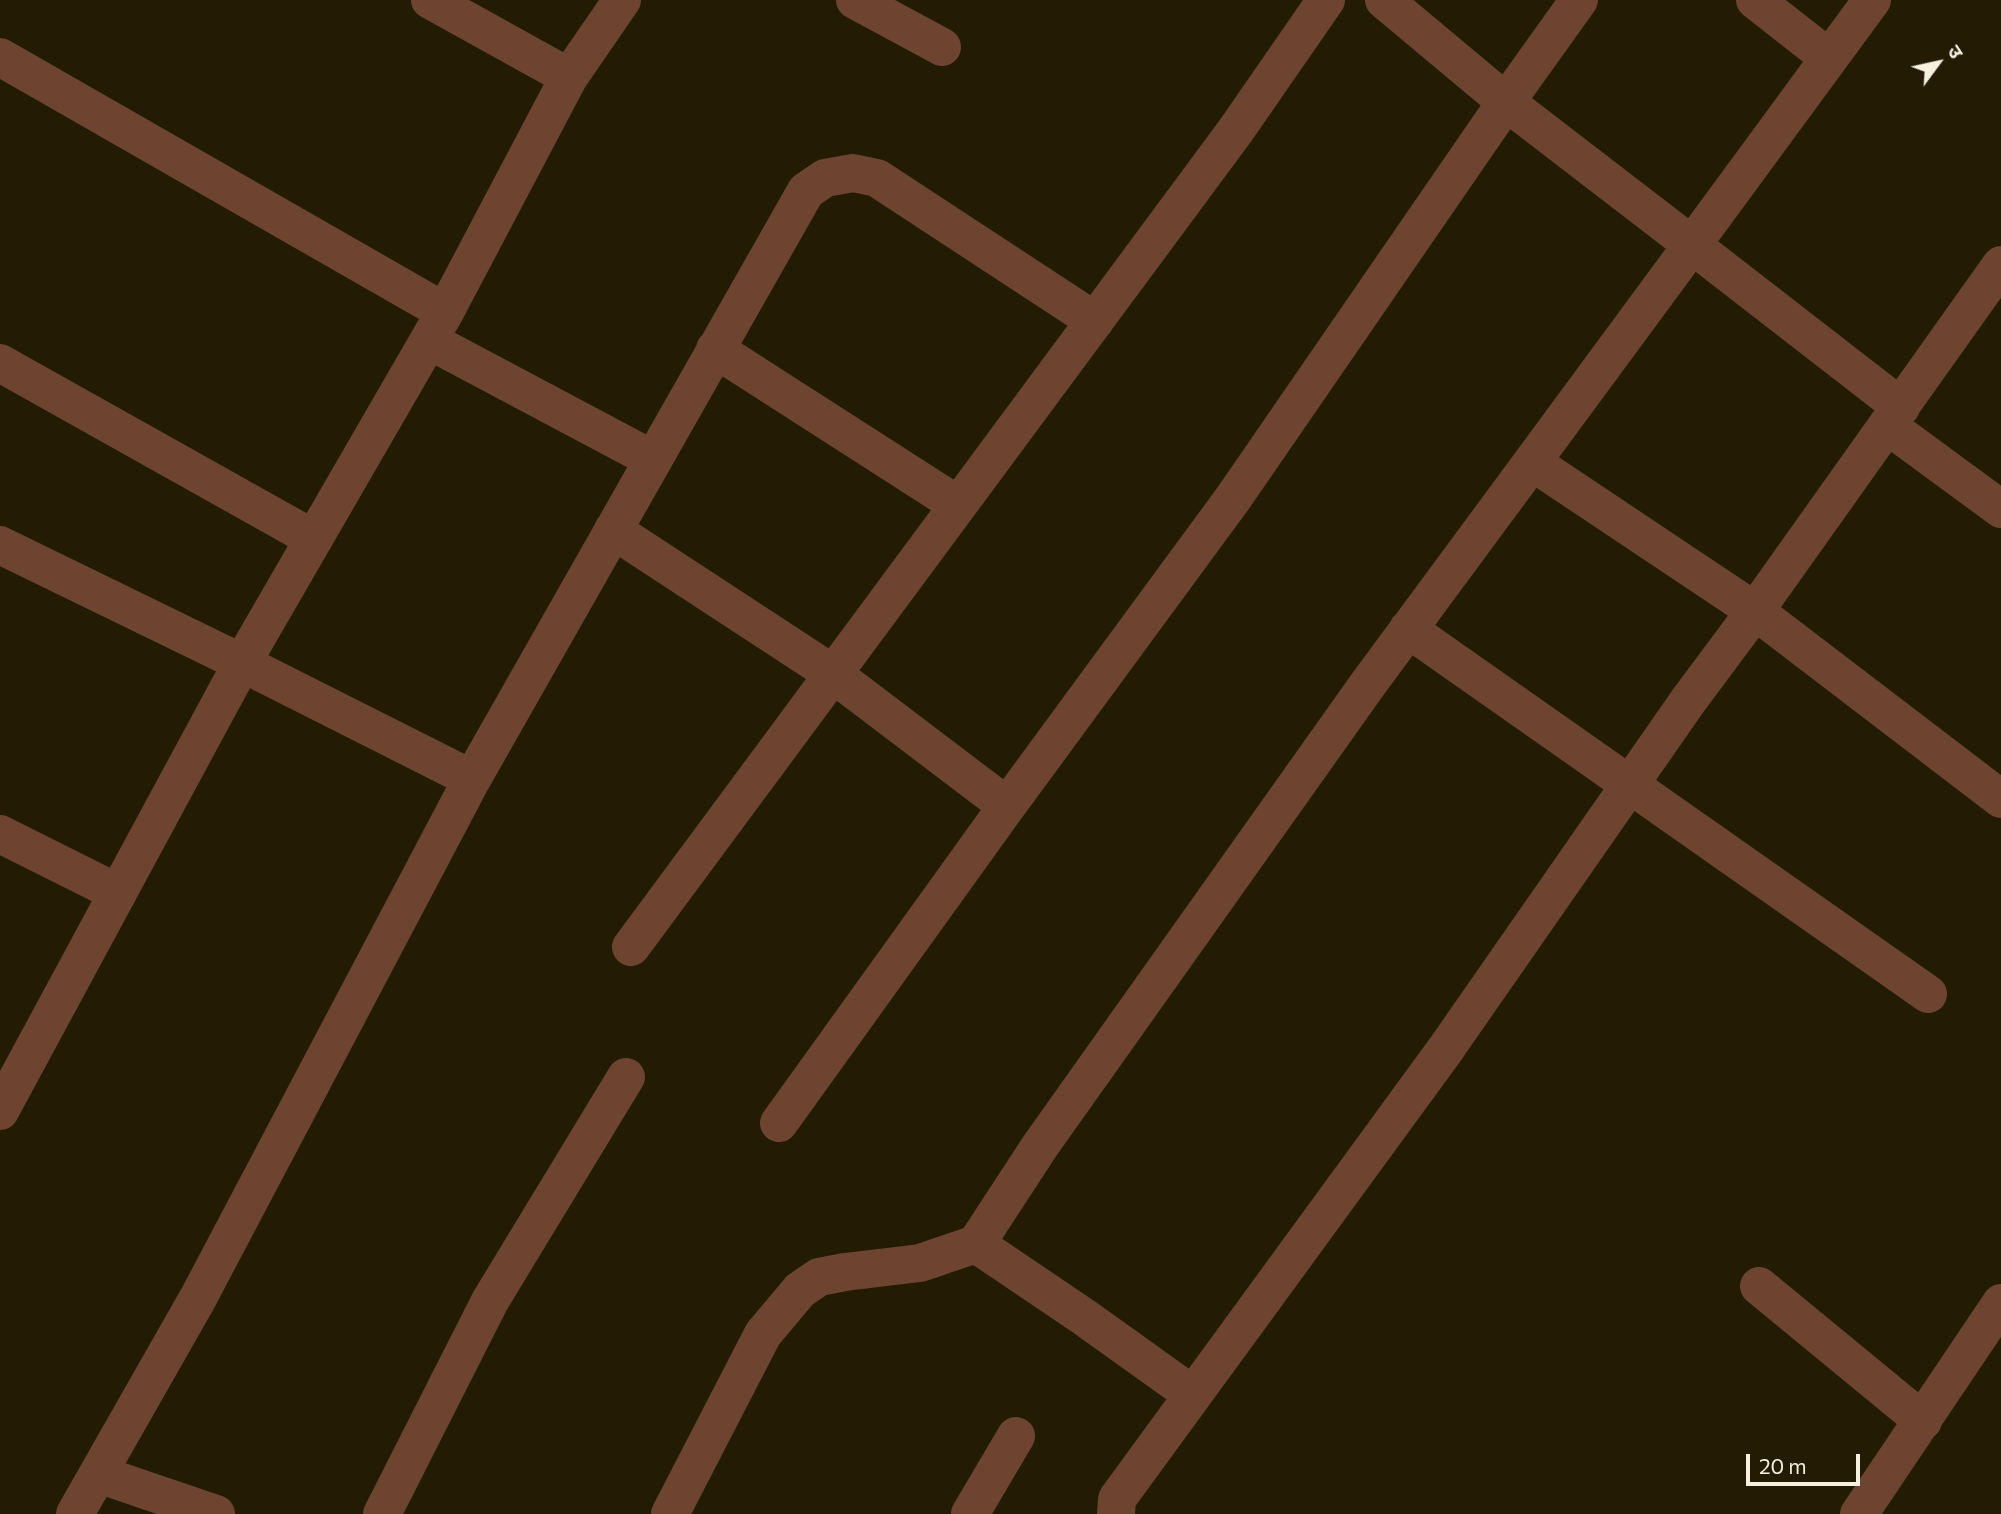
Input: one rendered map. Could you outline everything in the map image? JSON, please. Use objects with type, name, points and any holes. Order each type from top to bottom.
[{"type":"street","points":[[430,0],[569,77]]},
{"type":"street","points":[[0,1111],[242,663],[438,326],[569,77],[622,0]]},
{"type":"street","points":[[855,0],[942,47]]},
{"type":"street","points":[[631,947],[1236,130],[1326,0]]},
{"type":"street","points":[[1384,0],[1506,102],[1692,244],[2001,509]]},
{"type":"street","points":[[779,1123],[1234,497],[1579,0]]},
{"type":"street","points":[[1755,0],[1829,58]]},
{"type":"street","points":[[670,1514],[763,1334],[800,1290],[819,1277],[920,1263],[976,1244],[1040,1146],[1408,629],[1872,0]]},
{"type":"street","points":[[0,57],[652,459]]},
{"type":"street","points":[[75,1514],[198,1298],[472,779],[806,191],[825,178],[853,173],[877,178],[1095,321]]},
{"type":"street","points":[[1116,1514],[1117,1499],[1446,1050],[1688,701],[2001,265]]},
{"type":"street","points":[[715,349],[958,505]]},
{"type":"street","points":[[0,363],[314,539]]},
{"type":"street","points":[[1532,462],[1755,611],[2001,799]]},
{"type":"street","points":[[613,530],[833,674],[1007,806]]},
{"type":"street","points":[[0,545],[472,779]]},
{"type":"street","points":[[1408,629],[1928,994]]},
{"type":"street","points":[[0,834],[118,893]]},
{"type":"street","points":[[382,1514],[490,1301],[626,1077]]},
{"type":"street","points":[[976,1244],[1194,1395]]},
{"type":"street","points":[[1759,1286],[1923,1420]]},
{"type":"street","points":[[1866,1512],[1923,1420],[2001,1304]]},
{"type":"street","points":[[970,1514],[1016,1436]]},
{"type":"street","points":[[98,1474],[216,1514]]}]
